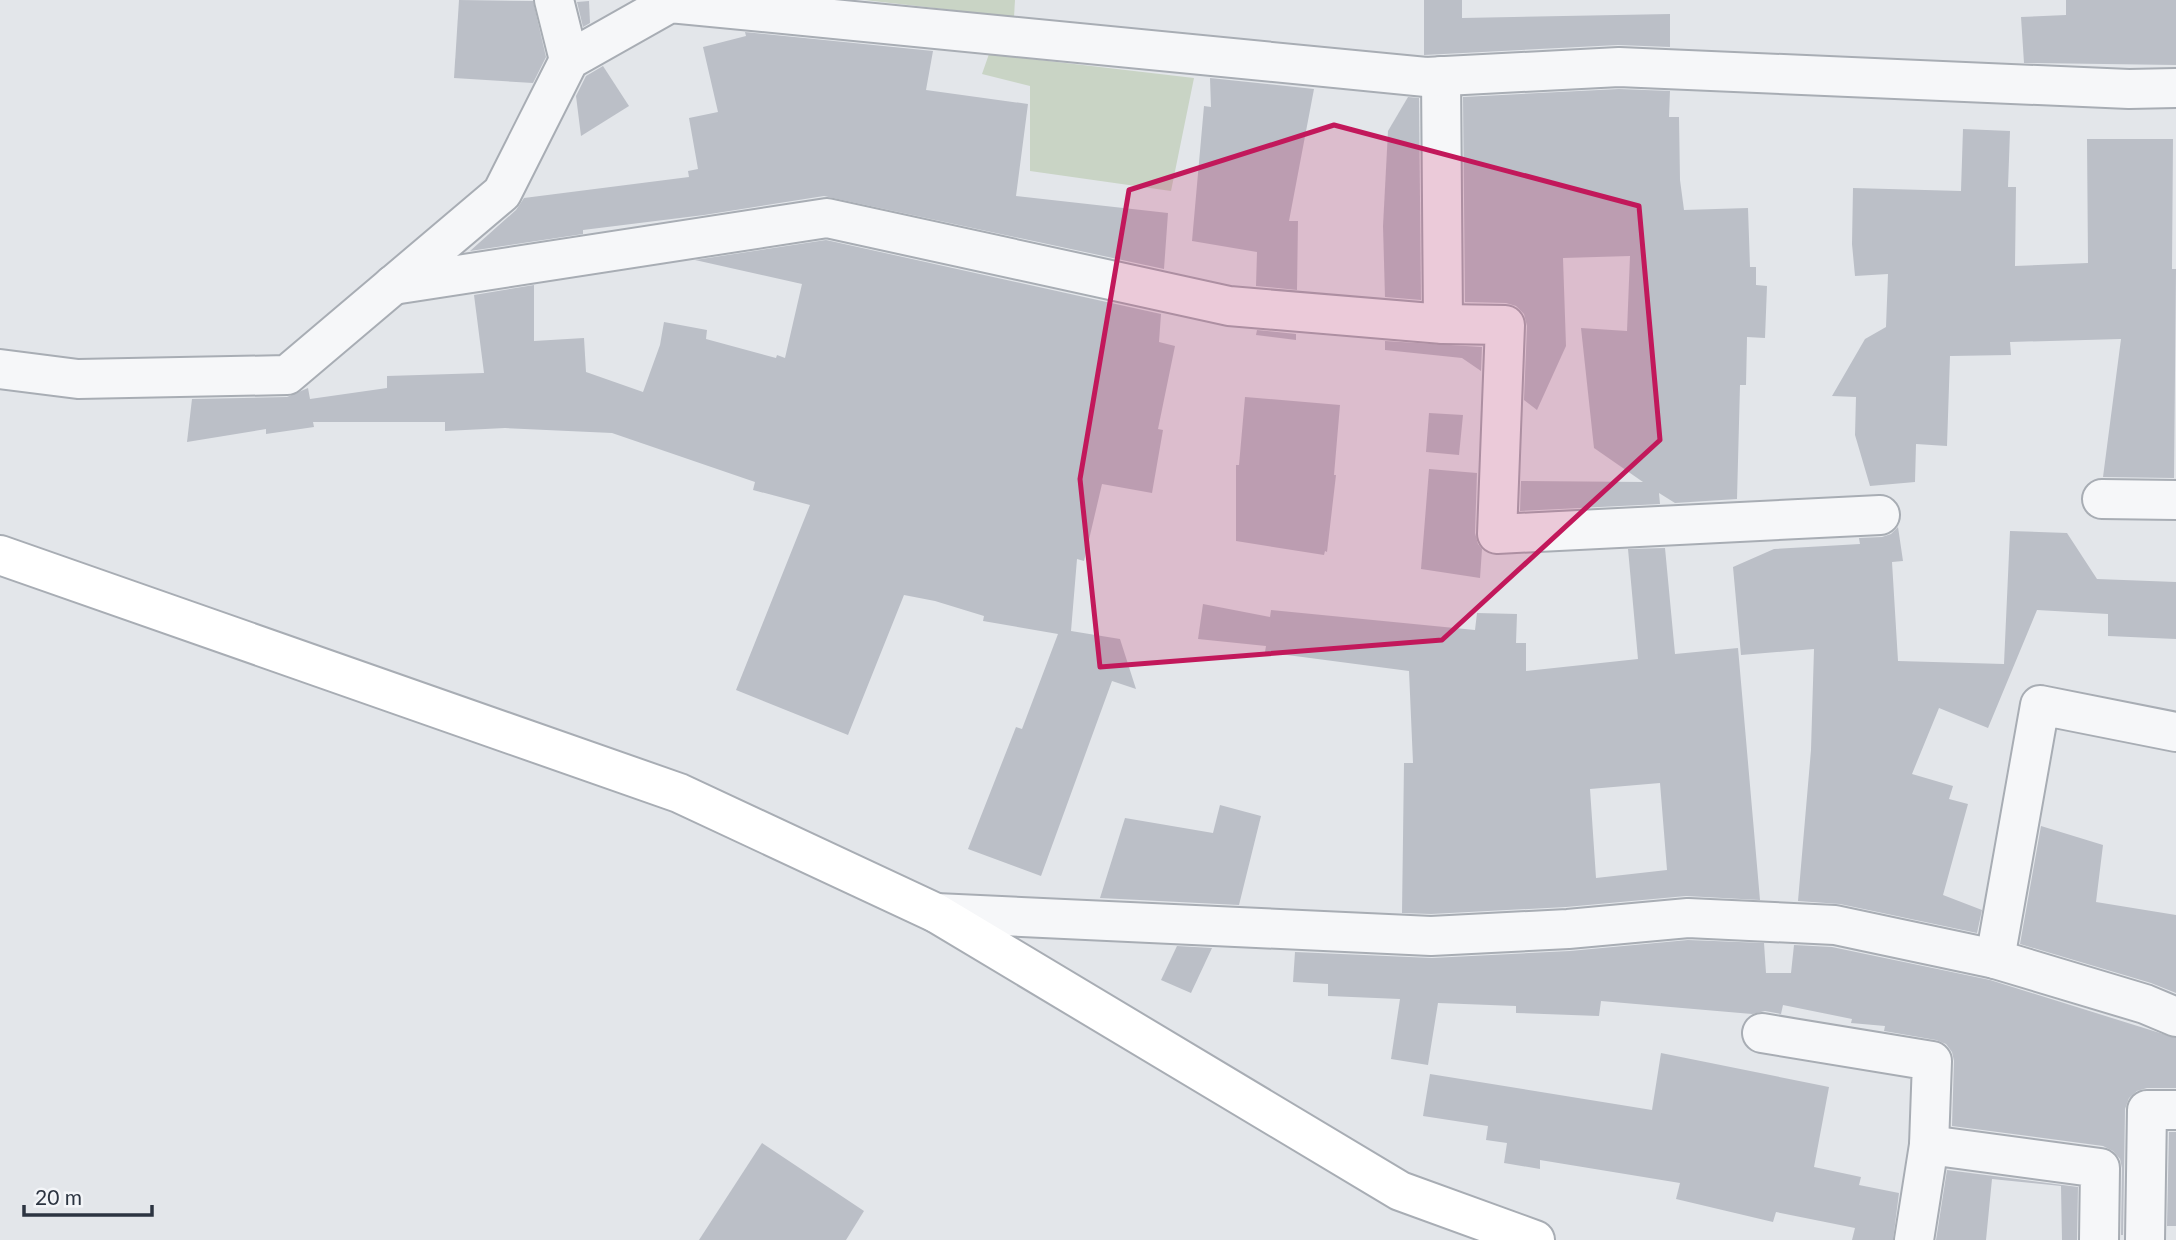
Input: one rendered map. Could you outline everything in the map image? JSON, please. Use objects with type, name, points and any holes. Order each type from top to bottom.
[{"type":"main road","points":[[0,555],[679,793],[936,913],[1400,1191],[1535,1240]]},
{"type":"street","points":[[554,0],[569,60]]},
{"type":"street","points":[[0,369],[78,379],[287,375],[502,192],[569,60],[670,3],[1426,77],[1619,67],[2130,89],[2176,88]]},
{"type":"street","points":[[1441,76],[1443,324]]},
{"type":"street","points":[[393,285],[827,218],[1229,306],[1443,324],[1505,325],[1497,534],[1880,515]]},
{"type":"street","points":[[2102,499],[2176,500]]},
{"type":"street","points":[[1995,959],[2040,705],[2176,732]]},
{"type":"street","points":[[936,913],[1431,936],[1568,929],[1688,918],[1835,925],[1995,959],[2145,1004],[2176,1017]]},
{"type":"street","points":[[1762,1033],[1932,1061],[1929,1145],[1914,1240]]},
{"type":"street","points":[[2145,1240],[2147,1110],[2176,1110]]},
{"type":"street","points":[[1929,1145],[2100,1168],[2099,1240]]},
{"type":"highlighted area","points":[[1334,125],[1639,206],[1660,440],[1442,640],[1100,667],[1080,479],[1129,190]]},
{"type":"green space","points":[[864,0],[1015,0],[1014,17]]},
{"type":"green space","points":[[989,54],[1194,78],[1171,191],[1030,171],[1030,86],[982,74]]},
{"type":"building","points":[[459,0],[533,1],[546,57],[533,83],[454,78]]},
{"type":"building","points":[[1424,0],[1462,0],[1462,18],[1670,14],[1670,47],[1618,45],[1424,55]]},
{"type":"building","points":[[2066,0],[2176,0],[2176,65],[2024,63],[2021,17],[2066,15]]},
{"type":"building","points":[[589,1],[590,23],[583,27],[577,2]]},
{"type":"building","points":[[745,32],[933,51],[926,90],[1028,104],[1016,196],[1168,213],[1164,269],[824,196],[583,230],[583,234],[470,251],[516,210],[524,198],[689,177],[688,171],[698,169],[689,118],[718,112],[703,47],[746,36]]},
{"type":"building","points":[[603,66],[629,106],[581,136],[576,96],[586,76]]},
{"type":"building","points":[[1210,78],[1314,89],[1289,221],[1298,221],[1297,290],[1256,286],[1257,252],[1192,241],[1204,106],[1211,107]]},
{"type":"building","points":[[1619,89],[1670,91],[1669,117],[1679,117],[1680,180],[1684,210],[1748,208],[1750,267],[1756,267],[1756,285],[1767,286],[1765,338],[1747,337],[1746,385],[1740,385],[1737,499],[1675,503],[1659,493],[1660,504],[1520,511],[1521,481],[1643,482],[1594,448],[1581,328],[1627,331],[1630,256],[1563,258],[1566,346],[1537,410],[1524,400],[1527,326],[1524,314],[1516,306],[1506,303],[1465,302],[1463,97]]},
{"type":"building","points":[[1408,97],[1419,98],[1421,300],[1385,297],[1383,226],[1388,131]]},
{"type":"building","points":[[1963,129],[2010,131],[2008,187],[2016,187],[2015,266],[2088,263],[2087,139],[2173,139],[2172,269],[2176,269],[2174,478],[2103,477],[2121,339],[2010,342],[2011,355],[1950,356],[1947,446],[1916,444],[1915,482],[1870,486],[1855,435],[1856,397],[1832,396],[1865,339],[1886,327],[1888,274],[1855,276],[1852,244],[1853,188],[1961,191]]},
{"type":"building","points":[[826,240],[1161,314],[1159,342],[1175,346],[1158,429],[1163,430],[1152,493],[1102,484],[1084,561],[1077,559],[1071,631],[1120,639],[1136,689],[1112,681],[1041,876],[968,849],[1016,727],[1022,729],[1058,634],[983,621],[984,616],[904,595],[848,735],[736,690],[810,505],[753,490],[755,482],[612,433],[505,428],[445,431],[445,422],[313,422],[314,427],[266,434],[266,429],[187,442],[192,399],[287,397],[308,388],[310,399],[387,388],[387,376],[484,373],[474,295],[534,285],[534,341],[584,338],[586,372],[643,392],[660,345],[664,322],[707,330],[706,339],[776,358],[777,355],[785,358],[802,284],[695,260]]},
{"type":"building","points":[[1257,330],[1296,334],[1296,340],[1256,335]]},
{"type":"building","points":[[1385,341],[1482,347],[1481,371],[1462,358],[1385,350]]},
{"type":"building","points":[[1245,397],[1340,405],[1336,475],[1327,552],[1325,551],[1324,555],[1236,541],[1236,465],[1239,465]]},
{"type":"building","points":[[1429,413],[1463,415],[1459,455],[1426,452]]},
{"type":"building","points":[[1429,469],[1477,473],[1475,533],[1482,549],[1480,578],[1421,569]]},
{"type":"building","points":[[1898,527],[1903,561],[1892,562],[1898,661],[2004,664],[2010,531],[2067,533],[2097,579],[2176,582],[2176,639],[2108,636],[2108,614],[2037,610],[1988,728],[1939,708],[1912,774],[1953,786],[1949,799],[1968,804],[1943,895],[1982,910],[1977,933],[1840,904],[1798,901],[1811,750],[1814,649],[1741,655],[1733,567],[1774,549],[1860,544],[1859,538],[1882,537],[1891,534]]},
{"type":"building","points":[[1665,548],[1675,654],[1738,648],[1760,900],[1686,896],[1566,907],[1402,913],[1404,763],[1413,763],[1409,671],[1265,652],[1266,646],[1198,639],[1203,604],[1270,617],[1271,610],[1475,630],[1477,613],[1517,614],[1516,643],[1526,643],[1526,671],[1638,659],[1628,549]],"holes":[[[1660,783],[1667,870],[1596,878],[1590,789]]]},
{"type":"building","points":[[1220,805],[1261,816],[1239,905],[1100,898],[1125,818],[1213,833]]},
{"type":"building","points":[[2041,826],[2103,845],[2096,902],[2176,915],[2176,993],[2020,944]]},
{"type":"building","points":[[1688,940],[1764,943],[1766,973],[1791,973],[1794,945],[1832,947],[1990,980],[2176,1038],[2176,1088],[2147,1088],[2137,1091],[2129,1098],[2125,1109],[2123,1235],[2122,1168],[2120,1159],[2113,1151],[2103,1146],[1952,1126],[1954,1061],[1946,1044],[1936,1040],[1884,1031],[1885,1026],[1851,1023],[1852,1019],[1783,1005],[1781,1014],[1765,1011],[1752,1014],[1601,1001],[1599,1016],[1516,1013],[1516,1006],[1438,1003],[1428,1065],[1391,1059],[1400,999],[1328,996],[1328,984],[1293,982],[1295,952],[1432,958],[1570,951]]},
{"type":"building","points":[[1177,946],[1212,948],[1191,993],[1161,980]]},
{"type":"building","points":[[1661,1053],[1829,1087],[1814,1167],[1861,1177],[1859,1185],[1899,1193],[1893,1240],[1852,1240],[1855,1228],[1776,1212],[1773,1222],[1676,1199],[1680,1183],[1540,1160],[1540,1169],[1504,1163],[1507,1143],[1486,1140],[1488,1126],[1423,1116],[1430,1074],[1652,1110]]},
{"type":"building","points":[[2169,1132],[2176,1132],[2176,1226],[2167,1226]]},
{"type":"building","points":[[762,1143],[864,1211],[846,1240],[699,1240]]},
{"type":"building","points":[[1947,1170],[2078,1187],[2077,1240],[2062,1240],[2061,1186],[1992,1179],[1986,1240],[1936,1240]]}]
